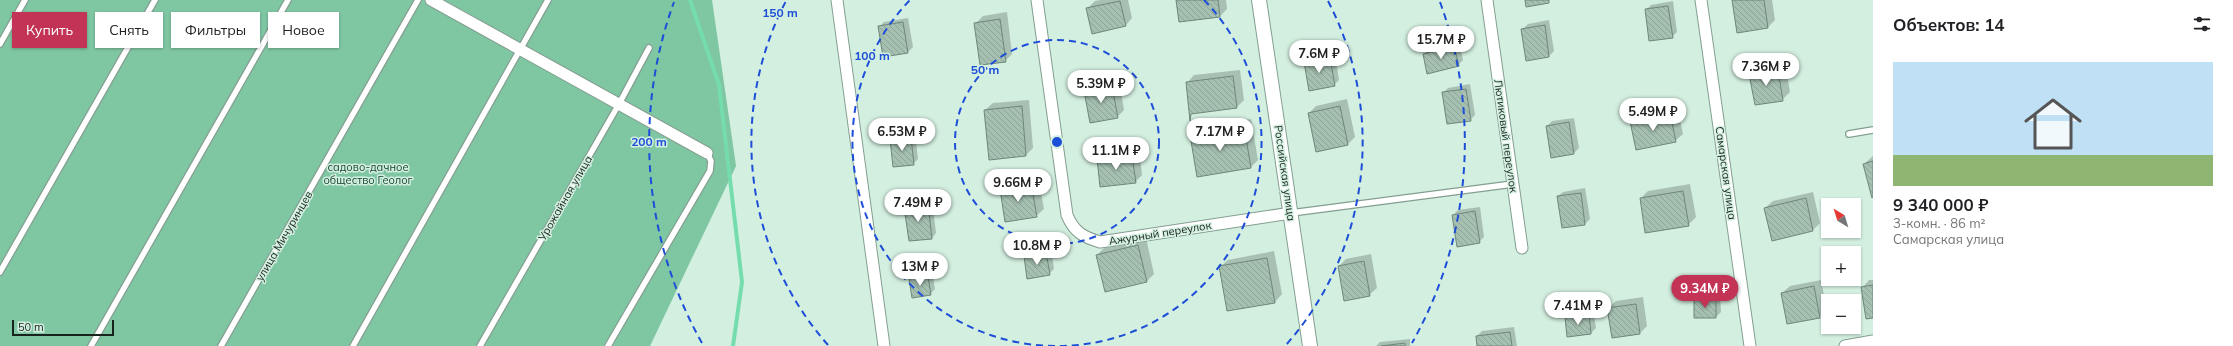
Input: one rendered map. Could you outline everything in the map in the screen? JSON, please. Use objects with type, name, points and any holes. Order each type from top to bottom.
[{"type":"street","points":[[431,0],[707,154]]},
{"type":"street","points":[[837,0],[884,346]]},
{"type":"street","name":"Ажурный переулок","points":[[1037,0],[1067,215],[1072,226],[1079,234],[1100,242],[1291,213]]},
{"type":"street","name":"Российская улица","points":[[1259,0],[1310,346]]},
{"type":"street","name":"Лютиковый переулок","points":[[1486,0],[1522,248]]},
{"type":"street","name":"Самарская улица","points":[[1701,0],[1750,346]]},
{"type":"street","points":[[1845,346],[1873,341]]},
{"type":"lane","points":[[0,44],[25,0]]},
{"type":"lane","points":[[0,272],[155,0]]},
{"type":"lane","points":[[91,346],[288,0]]},
{"type":"lane","name":"улица Мичуринцев","points":[[222,346],[418,0]]},
{"type":"lane","points":[[353,346],[548,0]]},
{"type":"lane","name":"Урожайная улица","points":[[480,346],[619,104],[648,48]]},
{"type":"lane","points":[[1849,134],[1873,130]]},
{"type":"lane","points":[[608,346],[710,171],[711,161],[707,154]]},
{"type":"lane","points":[[1291,213],[1513,184]]},
{"type":"green space","name":"садово-дачное общество Геолог","points":[[0,0],[712,0],[736,166],[650,346],[0,346]]},
{"type":"building","points":[[1176,0],[1218,0],[1220,17],[1179,22]]},
{"type":"building","points":[[1525,0],[1549,0],[1549,3],[1526,7]]},
{"type":"building","points":[[1732,0],[1764,0],[1768,28],[1737,33]]},
{"type":"building","points":[[1120,1],[1126,26],[1092,34],[1086,8]]},
{"type":"building","points":[[1668,6],[1673,38],[1649,41],[1645,9]]},
{"type":"building","points":[[1000,19],[1006,62],[980,65],[974,23]]},
{"type":"building","points":[[903,22],[908,53],[883,57],[878,26]]},
{"type":"building","points":[[1545,25],[1549,57],[1526,61],[1521,29]]},
{"type":"building","points":[[1454,46],[1459,66],[1427,74],[1423,54]]},
{"type":"building","points":[[1330,58],[1335,86],[1309,91],[1304,62]]},
{"type":"building","points":[[1778,70],[1783,101],[1755,105],[1749,74]]},
{"type":"building","points":[[1233,76],[1237,108],[1191,114],[1190,121],[1186,82]]},
{"type":"building","points":[[1112,86],[1118,118],[1090,123],[1084,91]]},
{"type":"building","points":[[1466,89],[1471,121],[1447,124],[1442,92]]},
{"type":"building","points":[[1022,106],[1026,156],[989,160],[984,110]]},
{"type":"building","points":[[1340,106],[1348,145],[1316,152],[1308,113]]},
{"type":"building","points":[[1670,113],[1676,142],[1636,150],[1630,121]]},
{"type":"building","points":[[1569,122],[1574,154],[1551,158],[1546,126]]},
{"type":"building","points":[[1244,126],[1251,168],[1197,177],[1190,135]]},
{"type":"building","points":[[911,137],[914,165],[893,167],[890,139]]},
{"type":"building","points":[[1132,155],[1136,183],[1100,187],[1097,158]]},
{"type":"building","points":[[1873,161],[1873,197],[1872,198],[1863,164]]},
{"type":"building","points":[[1031,183],[1037,217],[1005,222],[1000,189]]},
{"type":"building","points":[[1683,191],[1689,226],[1645,233],[1640,198]]},
{"type":"building","points":[[1581,193],[1585,225],[1562,228],[1557,196]]},
{"type":"building","points":[[1806,198],[1813,231],[1772,241],[1764,208]]},
{"type":"building","points":[[928,204],[932,239],[909,241],[904,207]]},
{"type":"building","points":[[1475,211],[1480,243],[1457,247],[1452,215]]},
{"type":"building","points":[[1138,245],[1147,282],[1105,292],[1096,255]]},
{"type":"building","points":[[1046,252],[1050,275],[1027,279],[1024,256]]},
{"type":"building","points":[[1267,258],[1275,303],[1227,311],[1219,266]]},
{"type":"building","points":[[1364,261],[1370,296],[1344,301],[1338,266]]},
{"type":"building","points":[[928,277],[931,295],[912,298],[909,279]]},
{"type":"building","points":[[1873,285],[1873,318],[1866,319],[1861,287]]},
{"type":"building","points":[[1814,286],[1820,318],[1787,324],[1781,293]]},
{"type":"building","points":[[1694,300],[1716,300],[1716,318],[1694,318]]},
{"type":"building","points":[[1636,304],[1640,334],[1612,338],[1607,308]]},
{"type":"building","points":[[1589,314],[1591,334],[1567,337],[1565,317]]},
{"type":"building","points":[[1510,332],[1512,346],[1477,346],[1476,336]]},
{"type":"building","points":[[1405,343],[1405,346],[1381,346]]},
{"type":"waterway","points":[[690,0],[719,85],[742,282],[733,346]]}]
